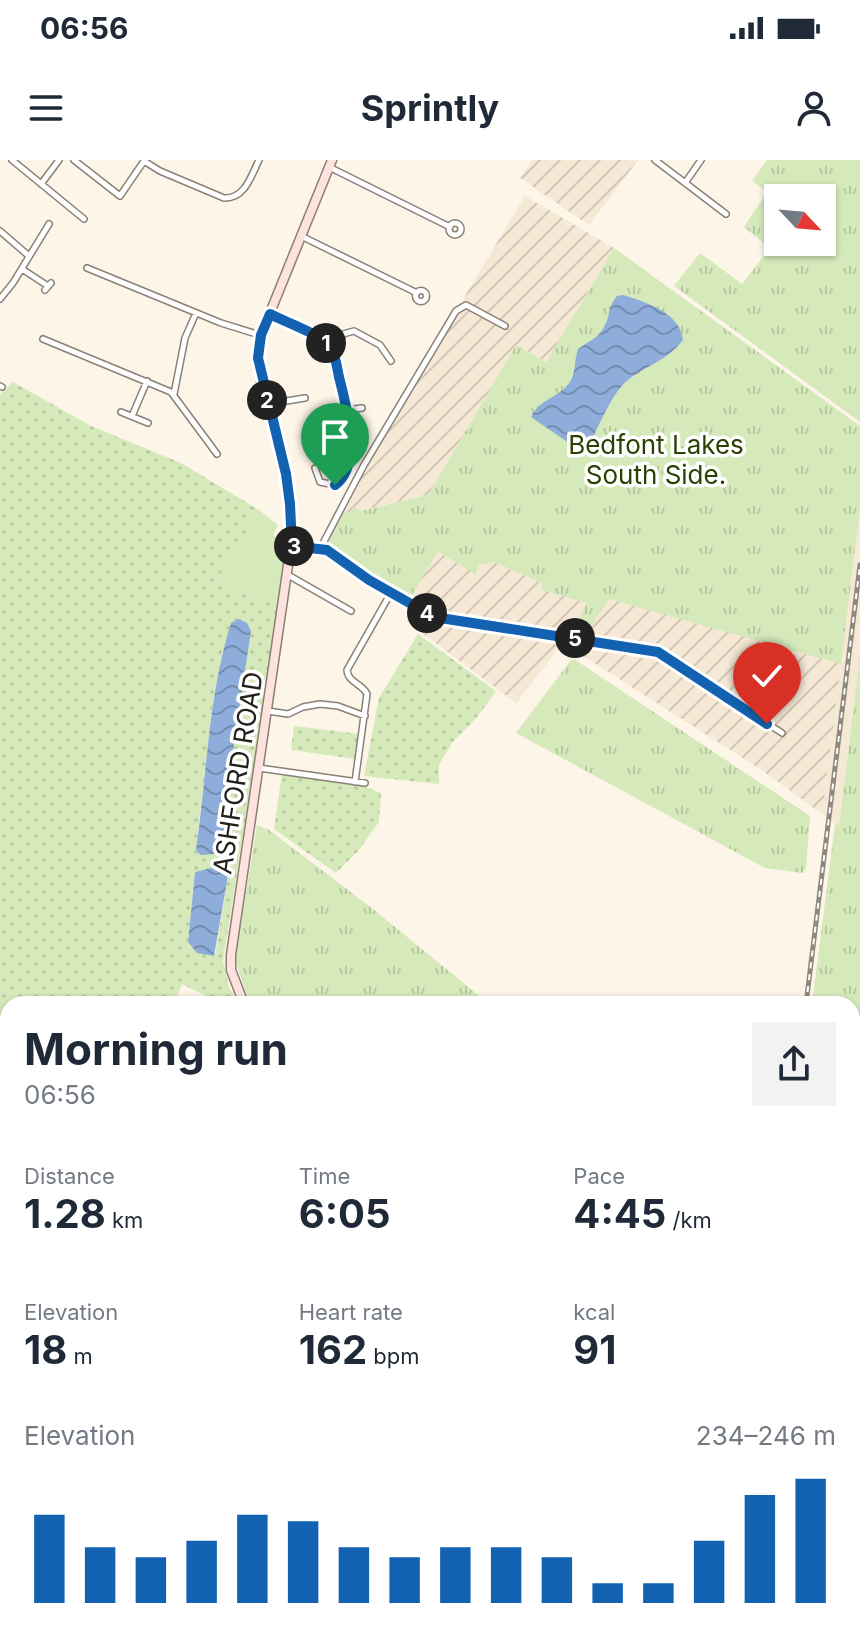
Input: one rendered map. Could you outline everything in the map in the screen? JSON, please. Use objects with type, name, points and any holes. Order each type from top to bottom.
[{"type":"main road","points":[[261,335],[331,164]]},
{"type":"main road","name":"ASHFORD ROAD","points":[[241,996],[231,970],[231,955],[292,546],[286,474],[258,358],[261,335]]},
{"type":"street","points":[[13,160],[84,219]]},
{"type":"street","points":[[41,184],[59,160]]},
{"type":"street","points":[[74,160],[116,195],[123,193],[144,161],[224,198],[232,198],[242,192],[259,160]]},
{"type":"street","points":[[655,160],[726,214]]},
{"type":"street","points":[[685,183],[701,160]]},
{"type":"street","points":[[331,164],[450,227]]},
{"type":"street","points":[[0,299],[49,224]]},
{"type":"street","points":[[0,231],[29,256]]},
{"type":"street","points":[[301,236],[417,293]]},
{"type":"street","points":[[87,268],[196,313],[261,335]]},
{"type":"street","points":[[22,269],[48,287]]},
{"type":"street","points":[[320,549],[364,465],[456,311],[466,305],[505,326]]},
{"type":"street","points":[[174,394],[185,338],[196,313]]},
{"type":"street","points":[[270,314],[323,341],[330,348],[347,410],[350,453],[340,482],[335,485],[320,482],[315,468]]},
{"type":"street","points":[[330,348],[340,341],[343,334],[354,331],[380,345],[391,357]]},
{"type":"street","points":[[43,339],[174,394],[217,454]]},
{"type":"street","points":[[132,416],[147,381]]},
{"type":"street","points":[[268,404],[305,398]]},
{"type":"street","points":[[347,410],[362,408]]},
{"type":"street","points":[[121,412],[148,423]]},
{"type":"street","points":[[292,546],[320,549],[335,555],[369,580],[434,617],[658,652],[782,733]]},
{"type":"street","points":[[288,575],[351,611]]},
{"type":"street","points":[[355,782],[367,692],[343,674],[388,598]]},
{"type":"street","points":[[268,711],[288,714],[320,704],[338,706],[365,716]]},
{"type":"street","points":[[259,768],[365,783]]},
{"type":"shaded area","points":[[532,160],[638,160],[589,225],[520,178]]},
{"type":"shaded area","points":[[525,196],[614,248],[546,362],[516,345],[428,495],[349,513],[345,511],[368,465]]},
{"type":"shaded area","points":[[860,508],[860,654],[839,827],[822,814]]},
{"type":"shaded area","points":[[438,551],[477,575],[479,565],[494,562],[542,583],[542,590],[588,603],[590,626],[608,598],[841,664],[822,814],[763,771],[563,643],[516,703],[406,621],[416,603],[410,599]]},
{"type":"green space","name":"Bedfont Lakes South Side.","points":[[767,160],[860,160],[860,422],[674,286],[700,253],[742,284],[764,256],[836,256],[836,184],[764,184],[764,190],[752,181]]},
{"type":"green space","name":"Bedfont Lakes South Side.","points":[[764,197],[764,243],[744,227]]},
{"type":"green space","name":"Bedfont Lakes South Side.","points":[[614,248],[860,426],[860,508],[841,664],[609,599],[590,627],[579,619],[587,603],[542,590],[542,583],[494,562],[479,565],[476,575],[438,551],[410,599],[332,550],[328,538],[345,511],[349,513],[353,507],[360,511],[428,495],[516,345],[546,362]]},
{"type":"green space","points":[[13,382],[91,426],[181,463],[259,510],[215,582],[279,606],[223,961],[234,996],[206,996],[182,984],[177,996],[0,996],[0,394]],"holes":[[[223,648],[224,813],[196,849],[211,717]],[[226,864],[229,871],[215,955],[188,942],[195,872]]]},
{"type":"green space","points":[[259,510],[278,525],[273,535],[289,544],[279,606],[215,582]]},
{"type":"green space","points":[[418,634],[496,691],[478,716],[452,743],[439,765],[439,784],[364,776],[379,698]]},
{"type":"green space","points":[[860,654],[860,996],[813,996],[835,824],[839,826]]},
{"type":"green space","points":[[574,659],[810,816],[806,869],[802,873],[765,868],[516,733]]},
{"type":"green space","points":[[294,726],[360,734],[356,759],[291,750]]},
{"type":"green space","points":[[282,773],[358,784],[381,793],[379,822],[358,851],[336,873],[274,829]]},
{"type":"green space","points":[[257,825],[269,830],[373,909],[479,996],[247,996],[235,960]]},
{"type":"water","points":[[623,295],[668,315],[680,330],[683,340],[671,353],[623,385],[606,410],[590,445],[582,452],[531,417],[539,406],[570,382],[578,349],[599,334],[614,300]]},
{"type":"water","points":[[239,619],[247,623],[251,631],[224,812],[235,823],[228,853],[200,855],[196,849],[217,679],[231,623]]},
{"type":"water","points":[[226,864],[229,870],[214,956],[197,953],[188,942],[195,872]]},
{"type":"railway","points":[[807,996],[860,565]]},
{"type":"route","points":[[335,485],[340,482],[350,453],[347,410],[333,353],[323,341],[270,314],[261,335],[259,369],[286,474],[292,546],[327,550],[369,580],[434,617],[658,652],[767,724]]}]
